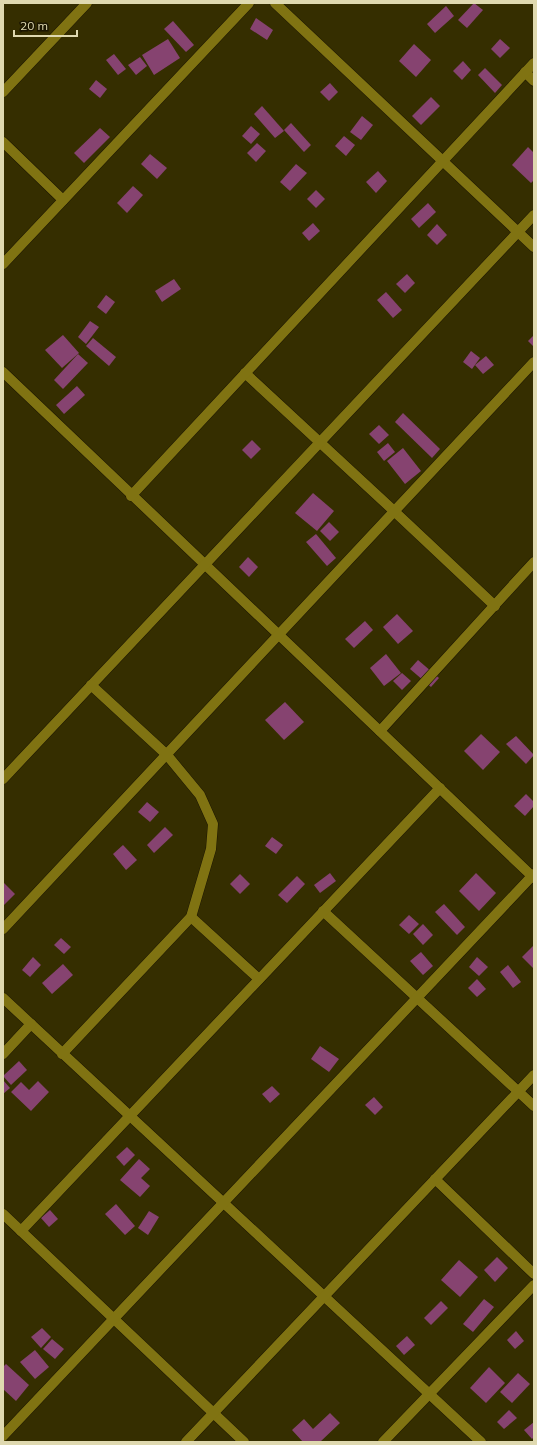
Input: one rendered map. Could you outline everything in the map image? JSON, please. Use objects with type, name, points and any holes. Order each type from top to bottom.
[{"type":"street","points":[[3,92],[87,3]]},
{"type":"street","points":[[3,264],[249,3]]},
{"type":"street","points":[[275,3],[534,247]]},
{"type":"street","points":[[131,496],[534,63]]},
{"type":"street","points":[[525,72],[534,81]]},
{"type":"street","points":[[3,142],[63,200]]},
{"type":"street","points":[[3,779],[534,214]]},
{"type":"street","points":[[3,929],[534,362]]},
{"type":"street","points":[[3,372],[131,496],[533,876],[3,1436]]},
{"type":"street","points":[[245,373],[495,606]]},
{"type":"street","points":[[380,731],[534,562]]},
{"type":"street","points":[[62,1054],[191,917],[211,849],[213,824],[200,795],[166,755],[91,685]]},
{"type":"street","points":[[21,1231],[129,1115],[440,788]]},
{"type":"street","points":[[323,911],[534,1106]]},
{"type":"street","points":[[191,917],[259,979]]},
{"type":"street","points":[[3,998],[481,1442]]},
{"type":"street","points":[[3,1054],[31,1024]]},
{"type":"street","points":[[186,1442],[534,1075]]},
{"type":"street","points":[[435,1180],[534,1274]]},
{"type":"street","points":[[3,1214],[244,1442]]},
{"type":"street","points":[[383,1442],[534,1285]]},
{"type":"building","points":[[474,3],[483,10],[467,28],[458,20]]},
{"type":"building","points":[[446,6],[454,16],[435,33],[427,24]]},
{"type":"building","points":[[256,18],[273,30],[267,40],[250,29]]},
{"type":"building","points":[[173,21],[194,45],[186,52],[164,29]]},
{"type":"building","points":[[168,39],[180,58],[154,75],[142,55]]},
{"type":"building","points":[[500,39],[510,48],[500,58],[491,49]]},
{"type":"building","points":[[414,44],[431,60],[416,77],[399,61]]},
{"type":"building","points":[[114,54],[126,69],[118,75],[106,60]]},
{"type":"building","points":[[140,57],[147,66],[136,75],[128,65]]},
{"type":"building","points":[[463,61],[471,70],[462,80],[453,71]]},
{"type":"building","points":[[485,68],[502,85],[495,93],[478,75]]},
{"type":"building","points":[[96,80],[107,89],[100,98],[89,89]]},
{"type":"building","points":[[330,83],[338,92],[329,101],[320,92]]},
{"type":"building","points":[[431,97],[440,106],[421,125],[412,116]]},
{"type":"building","points":[[262,106],[284,131],[275,138],[254,114]]},
{"type":"building","points":[[362,116],[373,125],[361,140],[350,132]]},
{"type":"building","points":[[291,123],[311,145],[304,152],[284,130]]},
{"type":"building","points":[[251,126],[260,134],[251,144],[242,136]]},
{"type":"building","points":[[100,128],[110,137],[84,163],[74,153]]},
{"type":"building","points":[[344,136],[355,145],[346,156],[335,146]]},
{"type":"building","points":[[257,143],[266,151],[256,162],[247,153]]},
{"type":"building","points":[[528,147],[534,153],[534,180],[531,183],[512,165]]},
{"type":"building","points":[[150,154],[167,168],[157,179],[141,164]]},
{"type":"building","points":[[296,164],[307,173],[290,191],[280,182]]},
{"type":"building","points":[[378,171],[387,181],[376,193],[366,182]]},
{"type":"building","points":[[133,186],[143,195],[127,213],[117,203]]},
{"type":"building","points":[[316,190],[325,199],[316,208],[307,199]]},
{"type":"building","points":[[428,203],[436,212],[419,228],[411,219]]},
{"type":"building","points":[[313,223],[320,231],[309,241],[302,233]]},
{"type":"building","points":[[437,224],[447,235],[437,245],[427,235]]},
{"type":"building","points":[[407,274],[415,283],[405,293],[396,284]]},
{"type":"building","points":[[174,279],[181,289],[162,302],[155,291]]},
{"type":"building","points":[[386,292],[402,310],[393,318],[377,300]]},
{"type":"building","points":[[106,295],[115,302],[106,314],[97,307]]},
{"type":"building","points":[[90,321],[99,327],[86,344],[78,337]]},
{"type":"building","points":[[63,335],[79,353],[62,368],[45,350]]},
{"type":"building","points":[[534,335],[534,347],[528,341]]},
{"type":"building","points":[[93,338],[116,357],[109,366],[86,346]]},
{"type":"building","points":[[471,351],[480,358],[472,369],[463,362]]},
{"type":"building","points":[[78,354],[88,363],[63,389],[54,380]]},
{"type":"building","points":[[486,356],[494,365],[483,374],[475,365]]},
{"type":"building","points":[[77,386],[85,395],[64,414],[56,405]]},
{"type":"building","points":[[403,413],[440,449],[432,458],[395,422]]},
{"type":"building","points":[[379,425],[389,435],[379,444],[369,434]]},
{"type":"building","points":[[252,440],[261,449],[251,459],[242,450]]},
{"type":"building","points":[[388,443],[395,452],[384,461],[377,452]]},
{"type":"building","points":[[403,448],[421,471],[405,484],[387,461]]},
{"type":"building","points":[[313,493],[334,511],[317,531],[295,513]]},
{"type":"building","points":[[329,522],[339,532],[330,541],[320,531]]},
{"type":"building","points":[[316,534],[336,558],[327,566],[306,542]]},
{"type":"building","points":[[248,557],[258,567],[249,577],[239,567]]},
{"type":"building","points":[[397,614],[413,631],[398,644],[383,627]]},
{"type":"building","points":[[365,621],[373,630],[354,648],[345,639]]},
{"type":"building","points":[[386,654],[401,673],[384,686],[370,668]]},
{"type":"building","points":[[418,660],[439,678],[431,687],[410,669]]},
{"type":"building","points":[[402,673],[411,681],[402,690],[393,681]]},
{"type":"building","points":[[285,702],[304,722],[284,740],[265,720]]},
{"type":"building","points":[[481,734],[500,752],[483,770],[464,751]]},
{"type":"building","points":[[516,736],[534,755],[526,764],[506,744]]},
{"type":"building","points":[[526,794],[534,802],[534,806],[525,816],[514,806]]},
{"type":"building","points":[[147,802],[159,812],[150,822],[138,812]]},
{"type":"building","points":[[165,827],[173,835],[154,853],[147,845]]},
{"type":"building","points":[[272,837],[283,845],[276,854],[265,846]]},
{"type":"building","points":[[123,845],[137,860],[126,870],[113,854]]},
{"type":"building","points":[[330,873],[336,881],[320,893],[314,885]]},
{"type":"building","points":[[476,873],[496,893],[479,911],[459,891]]},
{"type":"building","points":[[240,874],[250,884],[240,894],[230,884]]},
{"type":"building","points":[[297,876],[305,884],[287,903],[278,895]]},
{"type":"building","points":[[3,882],[15,894],[3,906]]},
{"type":"building","points":[[444,904],[465,927],[457,935],[435,912]]},
{"type":"building","points":[[409,915],[419,924],[409,934],[399,925]]},
{"type":"building","points":[[423,924],[433,935],[423,945],[413,934]]},
{"type":"building","points":[[61,938],[71,947],[64,954],[54,945]]},
{"type":"building","points":[[534,945],[534,969],[522,957]]},
{"type":"building","points":[[421,952],[433,966],[423,975],[410,961]]},
{"type":"building","points":[[33,957],[41,965],[30,977],[22,970]]},
{"type":"building","points":[[477,957],[488,967],[479,976],[469,967]]},
{"type":"building","points":[[63,964],[73,975],[52,994],[42,983]]},
{"type":"building","points":[[508,965],[521,982],[513,988],[500,972]]},
{"type":"building","points":[[477,979],[486,989],[477,997],[468,988]]},
{"type":"building","points":[[320,1046],[339,1059],[329,1072],[311,1059]]},
{"type":"building","points":[[19,1061],[27,1070],[11,1085],[3,1076]]},
{"type":"building","points":[[3,1080],[10,1088],[3,1094]]},
{"type":"building","points":[[38,1081],[49,1092],[31,1111],[11,1092],[21,1082],[29,1090]]},
{"type":"building","points":[[272,1086],[280,1094],[270,1103],[262,1094]]},
{"type":"building","points":[[374,1097],[383,1107],[375,1115],[365,1105]]},
{"type":"building","points":[[127,1147],[135,1155],[124,1166],[116,1157]]},
{"type":"building","points":[[139,1159],[150,1169],[141,1178],[150,1186],[140,1197],[120,1180]]},
{"type":"building","points":[[116,1204],[135,1226],[125,1235],[105,1214]]},
{"type":"building","points":[[50,1210],[58,1219],[49,1227],[41,1218]]},
{"type":"building","points":[[149,1211],[159,1217],[148,1235],[138,1228]]},
{"type":"building","points":[[497,1257],[508,1268],[495,1282],[484,1270]]},
{"type":"building","points":[[459,1260],[478,1277],[460,1297],[441,1280]]},
{"type":"building","points":[[484,1299],[494,1307],[473,1332],[463,1324]]},
{"type":"building","points":[[441,1301],[448,1308],[431,1325],[424,1318]]},
{"type":"building","points":[[42,1328],[51,1337],[41,1348],[31,1337]]},
{"type":"building","points":[[516,1331],[524,1341],[515,1349],[507,1340]]},
{"type":"building","points":[[407,1336],[415,1345],[404,1355],[396,1346]]},
{"type":"building","points":[[52,1339],[64,1349],[55,1359],[43,1349]]},
{"type":"building","points":[[35,1350],[49,1367],[35,1379],[20,1362]]},
{"type":"building","points":[[6,1364],[29,1385],[16,1401],[3,1389],[3,1367]]},
{"type":"building","points":[[489,1367],[505,1383],[486,1403],[470,1388]]},
{"type":"building","points":[[518,1373],[530,1384],[512,1403],[500,1392]]},
{"type":"building","points":[[509,1410],[517,1418],[504,1429],[497,1422]]},
{"type":"building","points":[[330,1413],[340,1423],[320,1442],[303,1442],[292,1430],[304,1419],[313,1429]]},
{"type":"building","points":[[534,1422],[534,1437],[532,1439],[524,1430]]}]
